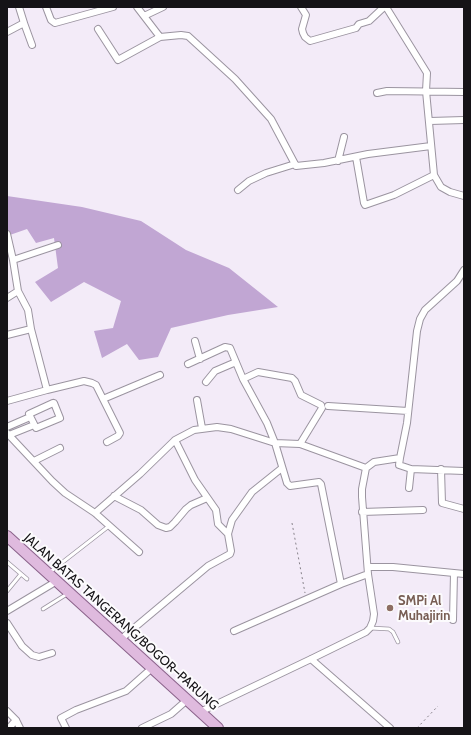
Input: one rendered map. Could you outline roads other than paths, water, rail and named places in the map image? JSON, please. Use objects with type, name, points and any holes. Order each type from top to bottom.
[{"type":"main road","name":"JALAN BATAS TANGERANG/BOGOR–PARUNG","points":[[8,538],[70,592],[218,728]]},
{"type":"street","points":[[20,7],[32,44]]},
{"type":"street","points":[[46,7],[51,20],[55,23],[113,7]]},
{"type":"street","points":[[137,7],[160,37]]},
{"type":"street","points":[[144,16],[163,7]]},
{"type":"street","points":[[301,7],[306,15],[302,29],[303,33],[310,41],[356,28],[359,24],[369,21],[385,7],[426,70],[426,92],[434,175],[441,187],[450,192],[464,196]]},
{"type":"street","points":[[7,32],[24,23]]},
{"type":"street","points":[[98,29],[118,60],[160,37],[181,35],[188,36],[235,79],[263,109],[271,119],[295,164]]},
{"type":"street","points":[[377,93],[464,92]]},
{"type":"street","points":[[430,121],[464,120]]},
{"type":"street","points":[[338,161],[344,137]]},
{"type":"street","points":[[238,190],[266,173],[295,164],[297,166],[338,161],[368,154],[431,146]]},
{"type":"street","points":[[356,157],[365,205],[394,195],[434,175]]},
{"type":"street","points":[[7,234],[18,291],[28,310],[31,329],[47,390]]},
{"type":"street","points":[[13,260],[58,245]]},
{"type":"street","points":[[464,270],[456,280],[425,310],[420,319],[417,331],[405,434],[399,465],[411,469],[464,471]]},
{"type":"street","points":[[7,298],[18,291]]},
{"type":"street","points":[[7,335],[31,329]]},
{"type":"street","points":[[195,341],[200,359]]},
{"type":"street","points":[[188,364],[224,347],[228,346],[230,348],[243,379],[267,423],[288,485],[319,482],[321,484],[341,584]]},
{"type":"street","points":[[206,382],[215,371],[236,362]]},
{"type":"street","points":[[243,379],[258,372],[292,378],[301,395],[322,405],[322,408],[300,444]]},
{"type":"street","points":[[103,399],[160,375]]},
{"type":"street","points":[[7,401],[80,382],[90,382],[96,385],[120,434],[107,442]]},
{"type":"street","points":[[197,400],[202,428]]},
{"type":"street","points":[[7,427],[30,417],[29,414],[53,403],[60,418],[37,428],[30,417]]},
{"type":"street","points":[[328,406],[408,411]]},
{"type":"street","points":[[34,424],[8,434],[65,493],[95,513],[139,552]]},
{"type":"street","points":[[95,513],[140,474],[175,440],[194,430],[202,428],[217,427],[231,429],[275,443],[300,444],[366,468]]},
{"type":"street","points":[[175,440],[195,480],[216,510],[218,524],[228,534]]},
{"type":"street","points":[[34,461],[60,448]]},
{"type":"street","points":[[200,712],[366,632],[370,628],[374,614],[368,574],[362,512],[362,488],[366,468],[374,462],[400,458]]},
{"type":"street","points":[[121,639],[208,566],[230,554],[231,550],[228,534],[232,520],[252,492],[282,468]]},
{"type":"street","points":[[409,488],[411,469]]},
{"type":"street","points":[[441,469],[442,504],[464,510]]},
{"type":"street","points":[[114,496],[141,510],[158,525],[166,528],[170,527],[191,505],[207,498]]},
{"type":"street","points":[[362,512],[423,510]]},
{"type":"street","points":[[368,567],[393,567],[464,574]]},
{"type":"street","points":[[454,573],[454,620]]},
{"type":"street","points":[[234,631],[341,584],[368,574]]},
{"type":"street","points":[[7,611],[57,581]]},
{"type":"street","points":[[7,623],[22,646],[32,655],[39,657],[52,652]]},
{"type":"street","points":[[311,659],[390,728]]},
{"type":"street","points":[[66,728],[61,718],[76,710],[126,691],[152,668]]},
{"type":"street","points":[[142,728],[164,718],[187,700]]},
{"type":"street","points":[[7,711],[16,720],[20,728]]},
{"type":"street","points":[[9,728],[16,720]]},
{"type":"lane","points":[[49,574],[109,526]]},
{"type":"lane","points":[[7,562],[27,579]]},
{"type":"lane","points":[[7,591],[21,574]]},
{"type":"lane","points":[[43,609],[70,592]]},
{"type":"lane","points":[[370,628],[389,629],[393,632],[398,642]]},
{"type":"place","name":"SMPi Al Muhajirin","points":[[390,608]]}]
